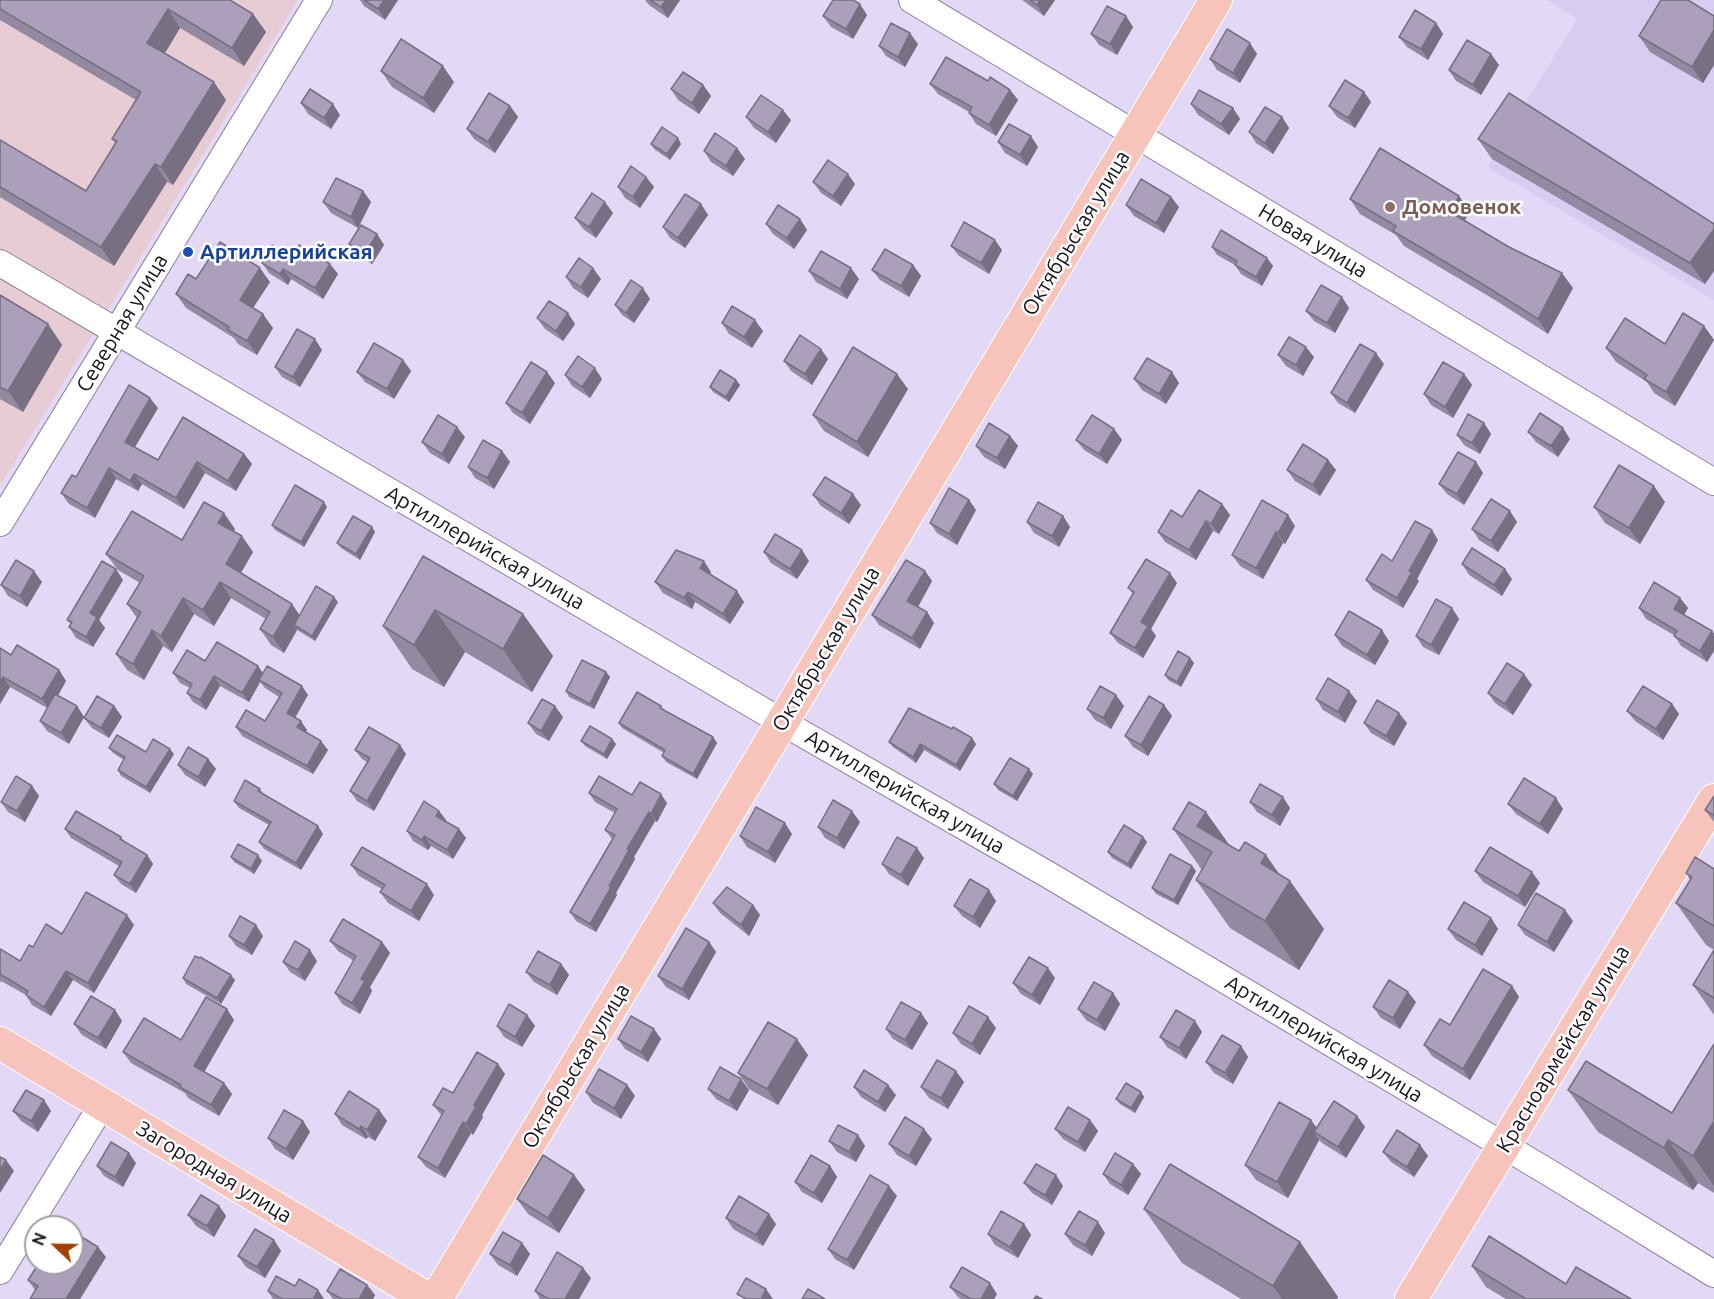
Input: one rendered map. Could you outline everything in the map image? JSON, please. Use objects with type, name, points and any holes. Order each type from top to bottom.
[{"type":"main road","name":"Октябрьская улица","points":[[436,1299],[1215,0]]},
{"type":"main road","name":"Красноармейская улица","points":[[1411,1299],[1714,800]]},
{"type":"main road","name":"Загородная улица","points":[[0,1043],[428,1299]]},
{"type":"street","name":"Северная улица","points":[[0,523],[319,0]]},
{"type":"street","name":"Новая улица","points":[[912,0],[1714,482]]},
{"type":"street","name":"Артиллерийская улица","points":[[0,262],[782,722],[1047,873],[1553,1175],[1714,1274]]},
{"type":"street","points":[[0,1271],[102,1105]]},
{"type":"shaded area","points":[[0,0],[298,0],[0,486]]},
{"type":"shaded area","points":[[1547,0],[1714,0],[1714,300],[1487,167],[1577,19]]},
{"type":"building","points":[[0,0],[230,0],[253,14],[232,48],[168,9],[147,43],[214,82],[161,167],[155,164],[101,247],[0,187],[0,140],[86,191],[117,141],[112,139],[141,92],[0,9]]},
{"type":"building","points":[[364,0],[384,0],[378,9]]},
{"type":"building","points":[[650,0],[666,0],[661,7]]},
{"type":"building","points":[[833,0],[853,0],[860,4],[846,29],[823,16]]},
{"type":"building","points":[[1030,0],[1040,0],[1037,5]]},
{"type":"building","points":[[1661,0],[1688,0],[1714,16],[1714,30],[1692,67],[1639,36]]},
{"type":"building","points":[[1107,6],[1126,16],[1110,44],[1091,34]]},
{"type":"building","points":[[1415,10],[1436,23],[1421,49],[1399,37]]},
{"type":"building","points":[[891,23],[910,33],[898,57],[879,46]]},
{"type":"building","points":[[1227,29],[1250,43],[1233,73],[1210,59]]},
{"type":"building","points":[[401,39],[443,66],[423,98],[381,71]]},
{"type":"building","points":[[1467,40],[1491,54],[1473,85],[1449,70]]},
{"type":"building","points":[[946,57],[988,81],[990,77],[1010,90],[989,125],[969,113],[972,107],[930,84]]},
{"type":"building","points":[[683,72],[703,85],[692,103],[671,89]]},
{"type":"building","points":[[1345,80],[1364,92],[1348,118],[1329,106]]},
{"type":"building","points":[[310,89],[333,104],[324,118],[301,103]]},
{"type":"building","points":[[1199,90],[1233,108],[1221,124],[1191,104]]},
{"type":"building","points":[[489,93],[510,106],[488,142],[467,129]]},
{"type":"building","points":[[1509,93],[1714,224],[1714,229],[1690,263],[1478,139]]},
{"type":"building","points":[[761,95],[783,110],[768,132],[746,117]]},
{"type":"building","points":[[1265,107],[1282,117],[1265,143],[1249,132]]},
{"type":"building","points":[[1009,124],[1031,136],[1020,155],[998,142]]},
{"type":"building","points":[[662,127],[678,138],[667,154],[651,144]]},
{"type":"building","points":[[715,133],[737,148],[726,166],[704,151]]},
{"type":"building","points":[[1380,148],[1459,196],[1450,212],[1509,247],[1562,273],[1538,319],[1393,231],[1396,226],[1350,199]]},
{"type":"building","points":[[828,160],[848,174],[833,196],[813,182]]},
{"type":"building","points":[[631,166],[646,177],[633,197],[618,187]]},
{"type":"building","points":[[336,178],[363,191],[351,217],[323,202]]},
{"type":"building","points":[[1141,179],[1171,197],[1156,223],[1126,205]]},
{"type":"building","points":[[592,193],[605,202],[589,227],[575,218]]},
{"type":"building","points":[[685,194],[701,204],[678,238],[663,227]]},
{"type":"building","points":[[778,205],[800,219],[787,238],[766,224]]},
{"type":"building","points":[[964,222],[995,240],[981,263],[951,246]]},
{"type":"building","points":[[361,225],[377,234],[365,254],[349,244]]},
{"type":"building","points":[[1221,230],[1267,258],[1256,277],[1235,265],[1237,261],[1212,247]]},
{"type":"building","points":[[220,242],[260,268],[240,300],[263,314],[247,341],[176,294],[188,274],[196,279]]},
{"type":"building","points":[[272,245],[292,257],[299,245],[330,264],[315,288],[283,269],[280,274],[262,263]]},
{"type":"building","points":[[885,249],[913,265],[901,286],[872,270]]},
{"type":"building","points":[[821,251],[851,268],[840,289],[809,271]]},
{"type":"building","points":[[579,258],[593,268],[581,287],[566,277]]},
{"type":"building","points":[[631,280],[643,288],[626,313],[615,305]]},
{"type":"building","points":[[1321,285],[1342,297],[1327,323],[1306,311]]},
{"type":"building","points":[[0,295],[48,324],[8,391],[0,387]]},
{"type":"building","points":[[549,301],[568,313],[556,331],[537,318]]},
{"type":"building","points":[[732,306],[755,320],[744,337],[722,323]]},
{"type":"building","points":[[1683,313],[1704,326],[1666,392],[1644,379],[1647,375],[1606,348],[1625,318],[1665,344]]},
{"type":"building","points":[[297,329],[315,339],[293,377],[275,367]]},
{"type":"building","points":[[800,335],[821,349],[805,374],[784,361]]},
{"type":"building","points":[[1289,337],[1306,347],[1296,365],[1278,355]]},
{"type":"building","points":[[374,343],[403,360],[387,389],[357,372]]},
{"type":"building","points":[[1360,344],[1376,353],[1347,403],[1331,393]]},
{"type":"building","points":[[853,347],[897,374],[857,442],[813,415]]},
{"type":"building","points":[[578,356],[595,368],[582,387],[565,375]]},
{"type":"building","points":[[1147,358],[1172,372],[1159,394],[1134,379]]},
{"type":"building","points":[[531,362],[547,372],[522,413],[506,403]]},
{"type":"building","points":[[1443,362],[1464,374],[1445,407],[1424,394]]},
{"type":"building","points":[[720,370],[736,380],[726,397],[710,387]]},
{"type":"building","points":[[129,385],[150,398],[125,442],[158,460],[183,417],[244,454],[228,481],[197,462],[176,498],[134,474],[130,481],[109,468],[87,508],[61,493],[72,475],[76,477]]},
{"type":"building","points":[[1540,413],[1563,428],[1551,446],[1528,432]]},
{"type":"building","points":[[1468,414],[1484,423],[1472,443],[1457,435]]},
{"type":"building","points":[[438,415],[457,427],[442,454],[422,442]]},
{"type":"building","points":[[1092,415],[1114,429],[1099,454],[1076,440]]},
{"type":"building","points":[[989,423],[1010,436],[997,458],[976,446]]},
{"type":"building","points":[[483,440],[502,451],[487,478],[468,467]]},
{"type":"building","points":[[1303,444],[1328,460],[1313,485],[1287,470]]},
{"type":"building","points":[[1458,452],[1476,462],[1457,494],[1439,484]]},
{"type":"building","points":[[1619,465],[1654,486],[1629,528],[1594,507]]},
{"type":"building","points":[[825,477],[853,494],[841,513],[813,495]]},
{"type":"building","points":[[295,485],[324,502],[301,542],[272,525]]},
{"type":"building","points":[[949,488],[969,500],[949,534],[930,523]]},
{"type":"building","points":[[1199,490],[1222,504],[1211,524],[1206,521],[1189,550],[1158,532],[1171,510],[1182,517]]},
{"type":"building","points":[[1491,499],[1510,511],[1491,541],[1472,529]]},
{"type":"building","points":[[1262,500],[1288,515],[1256,568],[1232,555]]},
{"type":"building","points":[[204,502],[224,513],[218,523],[242,536],[226,564],[292,604],[273,637],[260,629],[270,612],[220,582],[203,610],[183,598],[161,636],[152,630],[133,664],[116,654],[141,612],[127,604],[144,576],[106,554],[132,511],[182,540]]},
{"type":"building","points":[[1038,502],[1063,516],[1052,536],[1027,522]]},
{"type":"building","points":[[353,516],[372,527],[356,554],[337,543]]},
{"type":"building","points":[[1415,521],[1432,530],[1397,598],[1366,580],[1382,554],[1392,561]]},
{"type":"building","points":[[775,534],[802,550],[790,569],[764,552]]},
{"type":"building","points":[[1472,548],[1505,569],[1494,585],[1462,564]]},
{"type":"building","points":[[676,550],[704,561],[700,568],[737,591],[723,614],[688,592],[684,598],[655,582]]},
{"type":"building","points":[[423,556],[523,614],[503,649],[435,610],[414,645],[383,626]]},
{"type":"building","points":[[1146,559],[1170,573],[1141,622],[1148,626],[1135,648],[1110,633],[1134,592],[1128,588]]},
{"type":"building","points":[[16,560],[34,571],[20,596],[1,585]]},
{"type":"building","points":[[906,560],[925,571],[907,601],[927,612],[912,638],[872,615]]},
{"type":"building","points":[[102,561],[116,569],[90,613],[97,617],[86,637],[69,627],[72,622],[67,620]]},
{"type":"building","points":[[1654,582],[1680,598],[1674,609],[1712,631],[1700,651],[1674,636],[1677,631],[1639,608]]},
{"type":"building","points":[[316,586],[334,597],[312,636],[294,625]]},
{"type":"building","points":[[1436,599],[1452,608],[1431,645],[1416,636]]},
{"type":"building","points":[[1349,611],[1382,630],[1367,655],[1335,635]]},
{"type":"building","points":[[217,642],[258,666],[242,693],[214,676],[200,700],[187,693],[192,684],[173,673],[187,650],[205,661]]},
{"type":"building","points":[[17,645],[59,670],[42,699],[3,677],[0,682],[0,648],[11,655]]},
{"type":"building","points":[[1178,651],[1190,658],[1177,682],[1165,675]]},
{"type":"building","points":[[582,660],[606,672],[590,704],[566,691]]},
{"type":"building","points":[[1507,663],[1524,674],[1505,704],[1488,693]]},
{"type":"building","points":[[267,666],[302,686],[287,713],[301,721],[297,727],[321,741],[307,766],[236,727],[246,710],[265,721],[282,693],[259,680]]},
{"type":"building","points":[[1328,678],[1349,691],[1338,712],[1316,699]]},
{"type":"building","points":[[1100,686],[1116,695],[1103,718],[1087,709]]},
{"type":"building","points":[[1643,686],[1672,704],[1656,729],[1627,711]]},
{"type":"building","points":[[637,692],[661,706],[660,708],[713,737],[693,774],[662,756],[665,750],[619,723]]},
{"type":"building","points":[[55,694],[77,706],[61,733],[40,721]]},
{"type":"building","points":[[97,696],[114,706],[101,728],[84,718]]},
{"type":"building","points":[[1149,696],[1164,705],[1141,745],[1125,736]]},
{"type":"building","points":[[542,699],[555,706],[541,731],[528,723]]},
{"type":"building","points":[[1377,700],[1399,713],[1386,736],[1364,723]]},
{"type":"building","points":[[909,708],[972,738],[956,765],[920,744],[913,757],[889,742]]},
{"type":"building","points":[[590,726],[612,739],[604,754],[581,741]]},
{"type":"building","points":[[369,727],[400,745],[367,801],[350,791],[370,758],[355,750]]},
{"type":"building","points":[[117,735],[146,752],[153,739],[170,749],[146,787],[118,770],[125,757],[109,748]]},
{"type":"building","points":[[188,747],[208,759],[198,777],[178,765]]},
{"type":"building","points":[[1010,758],[1029,769],[1013,796],[994,784]]},
{"type":"building","points":[[16,776],[32,786],[17,811],[1,802]]},
{"type":"building","points":[[599,776],[632,795],[640,782],[661,794],[651,814],[649,812],[627,849],[629,850],[609,886],[611,887],[590,924],[570,912],[615,835],[605,830],[617,809],[589,793]]},
{"type":"building","points":[[1524,778],[1556,798],[1540,824],[1508,804]]},
{"type":"building","points":[[245,780],[260,789],[258,791],[318,826],[296,863],[259,842],[271,822],[234,801]]},
{"type":"building","points":[[1260,784],[1283,797],[1272,815],[1250,802]]},
{"type":"building","points":[[1714,796],[1714,815],[1705,810]]},
{"type":"building","points":[[833,800],[852,811],[837,838],[818,827]]},
{"type":"building","points":[[424,801],[439,811],[436,816],[459,829],[447,850],[424,836],[422,840],[407,831]]},
{"type":"building","points":[[1189,802],[1206,812],[1197,826],[1239,851],[1245,842],[1266,855],[1261,863],[1290,881],[1265,921],[1196,880],[1212,852],[1173,829]]},
{"type":"building","points":[[756,807],[785,823],[768,852],[740,836]]},
{"type":"building","points":[[76,811],[147,855],[130,884],[114,875],[122,862],[65,829]]},
{"type":"building","points":[[1124,825],[1143,837],[1128,864],[1108,852]]},
{"type":"building","points":[[897,837],[917,848],[901,875],[882,864]]},
{"type":"building","points":[[238,844],[258,855],[251,869],[231,857]]},
{"type":"building","points":[[362,847],[427,884],[411,911],[380,892],[385,885],[351,865]]},
{"type":"building","points":[[1490,847],[1532,872],[1518,896],[1475,871]]},
{"type":"building","points":[[1170,854],[1192,866],[1174,900],[1152,888]]},
{"type":"building","points":[[1695,857],[1714,869],[1714,926],[1676,903],[1692,877],[1686,873]]},
{"type":"building","points":[[970,879],[989,890],[973,917],[954,906]]},
{"type":"building","points":[[727,887],[753,905],[741,925],[713,903]]},
{"type":"building","points":[[86,892],[127,915],[88,983],[66,971],[44,1007],[26,995],[28,991],[0,974],[0,949],[20,961],[29,945],[33,947],[46,924],[62,934]]},
{"type":"building","points":[[1536,893],[1565,910],[1547,942],[1518,925]]},
{"type":"building","points":[[1464,902],[1491,918],[1475,945],[1448,929]]},
{"type":"building","points":[[240,916],[256,925],[244,945],[229,936]]},
{"type":"building","points":[[343,919],[382,942],[361,979],[365,981],[352,1003],[335,993],[356,956],[330,941]]},
{"type":"building","points":[[686,928],[709,942],[682,989],[658,976]]},
{"type":"building","points":[[295,941],[310,950],[298,970],[283,962]]},
{"type":"building","points":[[1714,950],[1714,998],[1693,985]]},
{"type":"building","points":[[538,951],[561,964],[550,985],[526,972]]},
{"type":"building","points":[[195,956],[231,975],[217,998],[183,978]]},
{"type":"building","points":[[1029,957],[1048,968],[1032,995],[1013,983]]},
{"type":"building","points":[[1483,969],[1512,986],[1463,1069],[1424,1045],[1440,1019],[1450,1025]]},
{"type":"building","points":[[1389,980],[1408,992],[1393,1018],[1373,1007]]},
{"type":"building","points":[[1094,982],[1113,993],[1097,1020],[1078,1009]]},
{"type":"building","points":[[91,996],[115,1010],[98,1038],[74,1024]]},
{"type":"building","points":[[206,997],[227,1009],[194,1066],[224,1083],[211,1105],[123,1052],[144,1018],[181,1040]]},
{"type":"building","points":[[901,1002],[921,1013],[905,1040],[886,1029]]},
{"type":"building","points":[[509,1004],[527,1015],[515,1037],[497,1026]]},
{"type":"building","points":[[969,1006],[988,1017],[972,1044],[953,1033]]},
{"type":"building","points":[[1176,1010],[1195,1021],[1179,1048],[1160,1037]]},
{"type":"building","points":[[631,1016],[654,1029],[641,1052],[618,1039]]},
{"type":"building","points":[[768,1022],[797,1039],[767,1089],[738,1073]]},
{"type":"building","points":[[1222,1035],[1241,1046],[1225,1073],[1206,1062]]},
{"type":"building","points":[[1714,1044],[1714,1121],[1693,1156],[1668,1140],[1664,1148],[1568,1090],[1586,1061],[1672,1113]]},
{"type":"building","points":[[477,1052],[498,1064],[474,1105],[476,1107],[466,1124],[463,1122],[438,1168],[418,1157],[444,1111],[433,1105],[443,1088],[453,1093]]},
{"type":"building","points":[[937,1060],[956,1071],[941,1098],[921,1087]]},
{"type":"building","points":[[720,1067],[741,1079],[729,1101],[708,1089]]},
{"type":"building","points":[[599,1069],[627,1085],[614,1108],[586,1092]]},
{"type":"building","points":[[864,1070],[888,1085],[878,1102],[854,1087]]},
{"type":"building","points":[[1126,1083],[1141,1092],[1131,1108],[1116,1099]]},
{"type":"building","points":[[26,1090],[44,1100],[31,1121],[13,1111]]},
{"type":"building","points":[[349,1091],[379,1110],[367,1130],[361,1126],[359,1129],[335,1114]]},
{"type":"building","points":[[1334,1101],[1357,1116],[1338,1147],[1314,1132]]},
{"type":"building","points":[[1279,1102],[1311,1120],[1277,1182],[1245,1165]]},
{"type":"building","points":[[1068,1107],[1090,1120],[1078,1142],[1055,1129]]},
{"type":"building","points":[[284,1110],[303,1121],[286,1149],[268,1138]]},
{"type":"building","points":[[905,1117],[924,1129],[909,1156],[889,1144]]},
{"type":"building","points":[[838,1125],[858,1135],[849,1152],[829,1141]]},
{"type":"building","points":[[1397,1130],[1420,1145],[1407,1167],[1383,1152]]},
{"type":"building","points":[[111,1142],[129,1153],[115,1177],[97,1166]]},
{"type":"building","points":[[1115,1153],[1133,1164],[1121,1185],[1103,1174]]},
{"type":"building","points":[[543,1155],[574,1175],[548,1218],[517,1199]]},
{"type":"building","points":[[811,1155],[830,1166],[814,1193],[795,1182]]},
{"type":"building","points":[[0,1157],[6,1160],[0,1170]]},
{"type":"building","points":[[1036,1164],[1056,1175],[1045,1195],[1024,1183]]},
{"type":"building","points":[[1170,1164],[1300,1242],[1273,1286],[1144,1209]]},
{"type":"building","points":[[870,1175],[889,1186],[847,1260],[828,1249]]},
{"type":"building","points":[[201,1195],[219,1206],[207,1226],[188,1215]]},
{"type":"building","points":[[739,1196],[769,1214],[756,1235],[726,1218]]},
{"type":"building","points":[[1001,1211],[1024,1224],[1010,1247],[988,1234]]},
{"type":"building","points":[[1079,1211],[1098,1222],[1085,1245],[1065,1234]]},
{"type":"building","points":[[255,1229],[274,1240],[257,1267],[238,1256]]},
{"type":"building","points":[[503,1232],[522,1243],[510,1265],[490,1254]]},
{"type":"building","points":[[1489,1236],[1566,1284],[1576,1267],[1631,1299],[1526,1299],[1472,1266]]},
{"type":"building","points":[[84,1238],[98,1247],[84,1270]]},
{"type":"building","points":[[557,1252],[583,1268],[565,1299],[549,1299],[535,1291]]},
{"type":"building","points":[[962,1267],[990,1283],[981,1299],[971,1299],[950,1287]]},
{"type":"building","points":[[340,1269],[367,1285],[359,1299],[342,1299],[327,1291]]},
{"type":"building","points":[[31,1275],[81,1275],[66,1299],[30,1299],[38,1286],[28,1280]]},
{"type":"building","points":[[276,1276],[295,1286],[299,1279],[318,1290],[313,1299],[282,1299],[268,1291]]},
{"type":"building","points":[[746,1278],[766,1289],[761,1299],[746,1299],[737,1294]]},
{"type":"building","points":[[808,1289],[825,1299],[802,1299]]},
{"type":"place","name":"Домовенок","points":[[1390,207]]},
{"type":"place","name":"Артиллерийская","points":[[188,252]]}]
